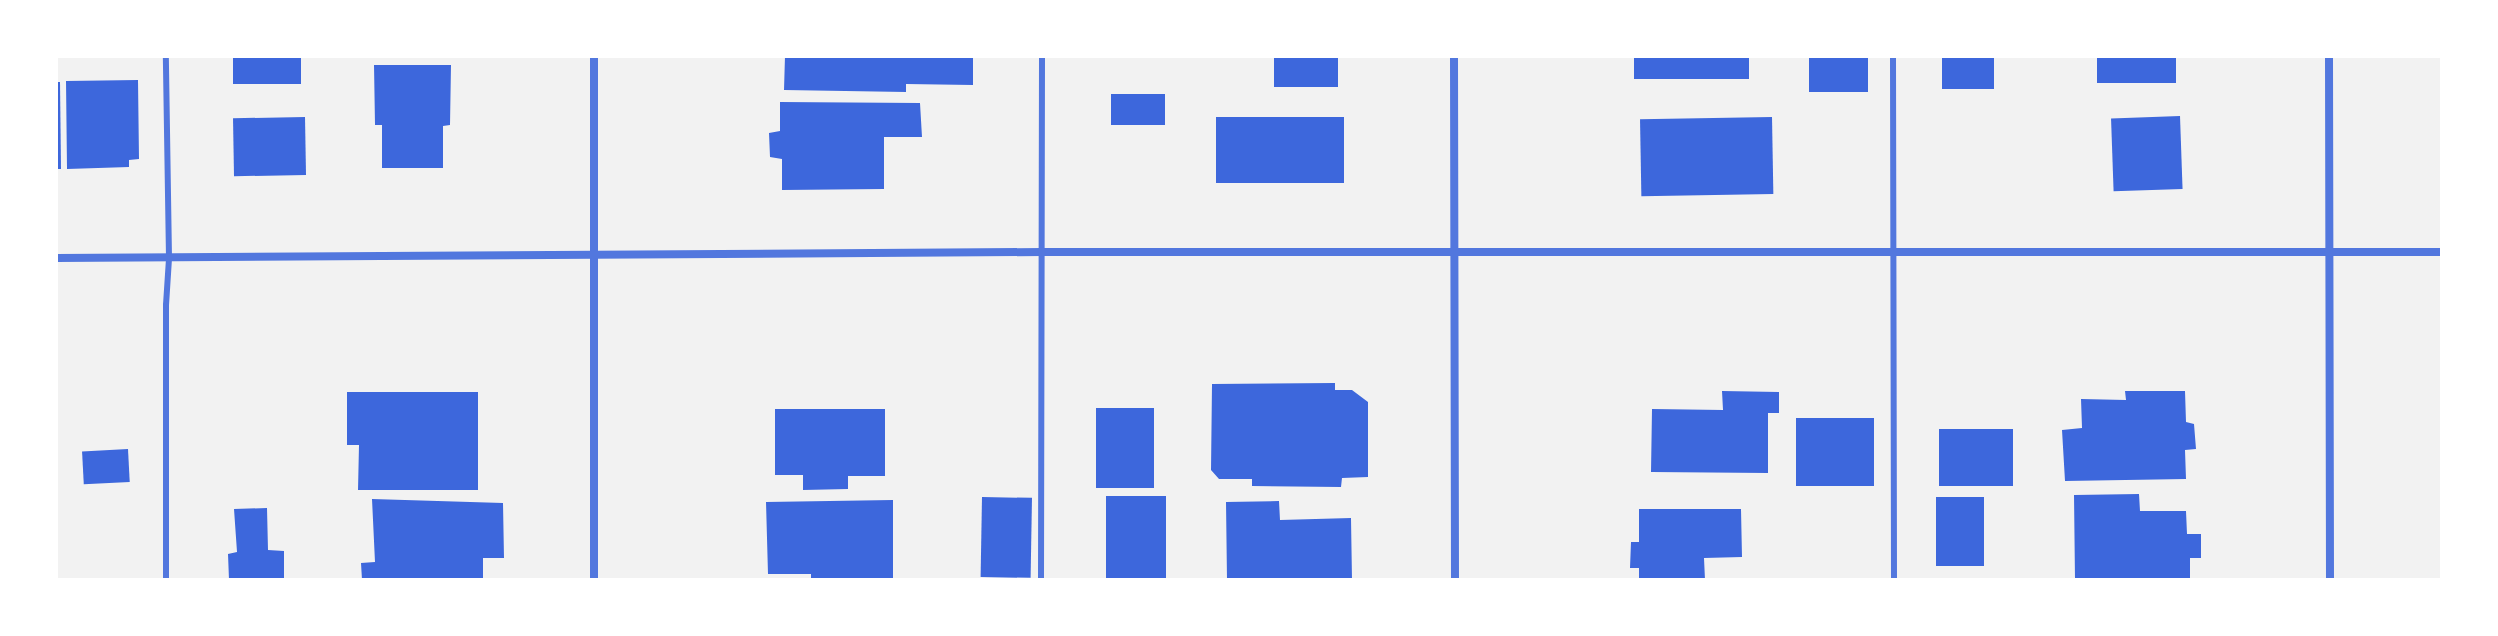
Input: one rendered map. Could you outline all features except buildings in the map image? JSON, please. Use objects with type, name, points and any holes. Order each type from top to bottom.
[{"type":"street","points":[[594,56],[594,580]]},
{"type":"street","points":[[1454,56],[1455,580]]},
{"type":"street","points":[[2329,56],[2330,580]]},
{"type":"street","points":[[56,258],[1042,252],[2442,252]]},
{"type":"lane","points":[[166,56],[169,258],[166,305],[166,580]]},
{"type":"lane","points":[[1041,580],[1042,56]]},
{"type":"lane","points":[[1893,56],[1894,580]]}]
